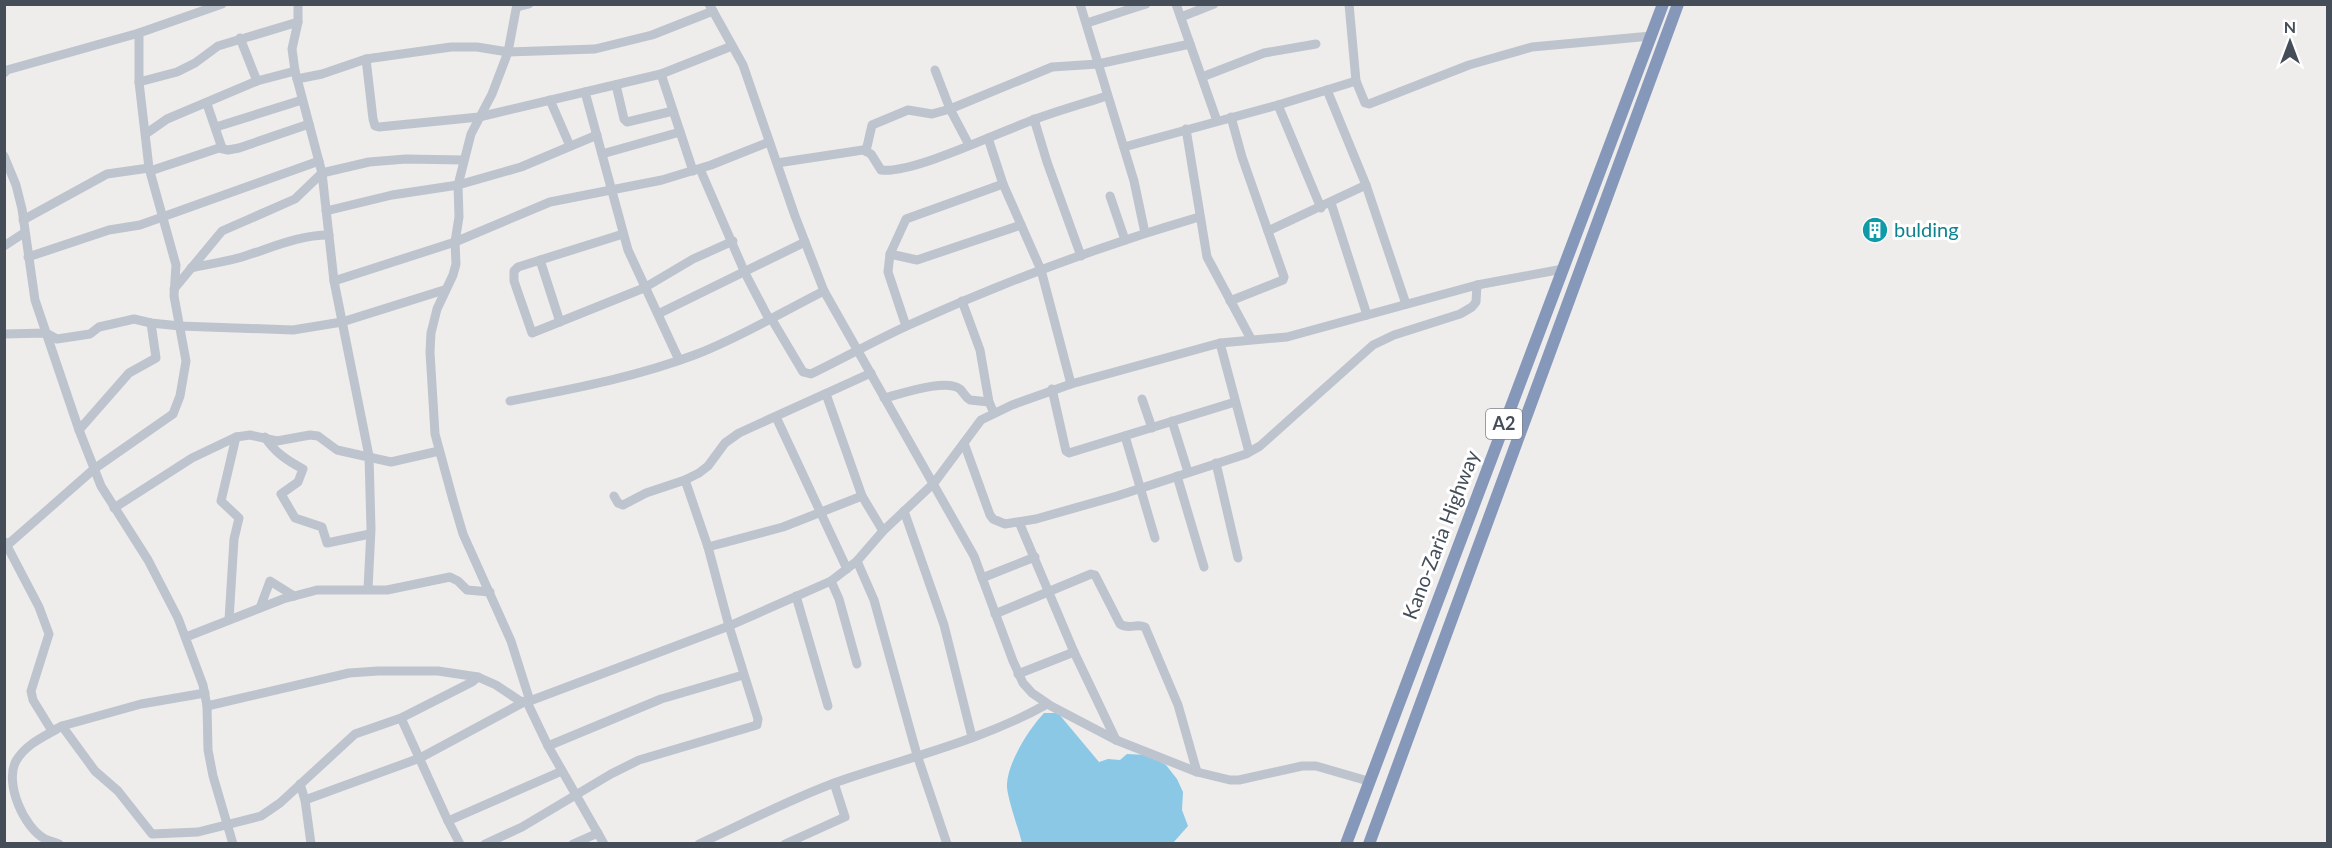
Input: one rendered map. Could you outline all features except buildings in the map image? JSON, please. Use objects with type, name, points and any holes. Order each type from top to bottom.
[{"type":"highway","name":"Kano-Zaria Highway","points":[[1346,843],[1663,4]]},
{"type":"highway","name":"Kano-Zaria Highway","points":[[1369,843],[1678,4]]},
{"type":"street","points":[[4,73],[7,70],[139,33],[222,4]]},
{"type":"street","points":[[298,4],[298,22],[292,49],[296,75],[320,161],[334,281],[369,456],[368,589]]},
{"type":"street","points":[[529,4],[517,6],[508,52],[492,94],[471,134],[458,185],[459,217],[455,242],[456,264],[453,275],[444,290],[430,333],[434,424],[463,534],[511,641],[527,702],[548,746],[604,843]]},
{"type":"street","points":[[1080,4],[1124,147],[1145,233]]},
{"type":"street","points":[[1087,23],[1146,4]]},
{"type":"street","points":[[1176,4],[1217,122]]},
{"type":"street","points":[[1181,17],[1214,4]]},
{"type":"street","points":[[1349,4],[1356,81],[1365,103],[1373,103],[1469,65],[1532,47],[1651,36]]},
{"type":"street","points":[[147,133],[167,119],[258,81],[328,73],[366,59],[462,47],[508,52],[595,49],[652,35],[711,8],[743,65],[824,291],[974,556],[1018,674],[1032,693],[1047,704],[1116,740],[1197,772],[1239,780],[1302,766],[1316,766],[1368,781]]},
{"type":"street","points":[[139,81],[177,72],[195,63],[218,46],[298,22]]},
{"type":"street","points":[[139,33],[139,81],[150,170],[176,265],[174,289],[186,361],[180,396],[172,414],[94,469],[5,545],[39,607],[49,634],[32,683],[33,700],[52,731],[62,726],[141,704],[205,693]]},
{"type":"street","points":[[240,38],[258,81]]},
{"type":"street","points":[[866,151],[874,123],[908,110],[932,114],[950,109],[1052,67],[1098,64],[1190,44]]},
{"type":"street","points":[[1202,78],[1264,52],[1316,44]]},
{"type":"street","points":[[366,59],[375,126],[479,117],[661,74],[732,46]]},
{"type":"street","points":[[935,70],[950,109],[969,146]]},
{"type":"street","points":[[661,74],[680,132],[733,241],[745,273],[770,319],[803,372],[807,374],[812,374],[906,326],[962,301],[1125,240],[1199,217]]},
{"type":"street","points":[[1124,147],[1356,81]]},
{"type":"street","points":[[616,85],[624,119],[627,122],[673,111]]},
{"type":"street","points":[[1327,90],[1366,185],[1406,304]]},
{"type":"street","points":[[585,92],[628,250],[679,360]]},
{"type":"street","points":[[777,163],[866,151],[871,154],[881,170],[892,171],[969,146],[1034,119],[1107,96]]},
{"type":"street","points":[[216,127],[302,100]]},
{"type":"street","points":[[550,100],[570,146]]},
{"type":"street","points":[[207,104],[222,148]]},
{"type":"street","points":[[1278,105],[1321,208]]},
{"type":"street","points":[[1230,301],[1283,280],[1284,274],[1242,157],[1231,117]]},
{"type":"street","points":[[1034,119],[1081,256]]},
{"type":"street","points":[[23,220],[107,174],[150,170],[222,148],[228,150],[239,148],[309,124]]},
{"type":"street","points":[[1186,129],[1207,257],[1251,339]]},
{"type":"street","points":[[602,154],[680,132]]},
{"type":"street","points":[[326,211],[392,195],[458,185],[521,166],[597,135]]},
{"type":"street","points":[[988,138],[1003,184],[1041,270],[1071,384]]},
{"type":"street","points":[[334,281],[455,242],[550,202],[612,191],[697,170],[769,142]]},
{"type":"street","points":[[4,156],[16,185],[35,300],[79,430],[94,469],[114,508],[147,560],[178,618],[205,693],[208,750],[213,776],[233,843]]},
{"type":"street","points":[[174,289],[222,231],[295,199],[322,173],[369,162],[406,159],[464,160]]},
{"type":"street","points":[[28,256],[109,230],[140,225],[320,161]]},
{"type":"street","points":[[906,326],[888,272],[890,254],[906,219],[1003,184]]},
{"type":"street","points":[[1268,231],[1366,185]]},
{"type":"street","points":[[1110,195],[1125,240]]},
{"type":"street","points":[[1331,203],[1367,315]]},
{"type":"street","points":[[890,254],[907,259],[924,258],[1022,225]]},
{"type":"street","points":[[4,246],[24,233]]},
{"type":"street","points":[[624,234],[518,267],[514,271],[514,281],[530,331],[534,333],[644,288],[693,260],[733,241]]},
{"type":"street","points":[[191,267],[233,259],[313,235],[329,235]]},
{"type":"street","points":[[658,314],[805,242]]},
{"type":"street","points":[[540,260],[560,322]]},
{"type":"street","points":[[305,800],[420,758],[527,702],[729,626],[831,582],[857,561],[883,531],[934,483],[981,420],[994,413],[1052,389],[1220,343],[1287,337],[1477,285],[1563,269]]},
{"type":"street","points":[[964,443],[993,519],[1005,524],[1019,522],[1091,504],[1249,452],[1260,446],[1373,345],[1394,335],[1460,314],[1472,307],[1476,302],[1477,285]]},
{"type":"street","points":[[4,334],[46,333],[57,339],[90,334],[99,327],[134,319],[152,324],[285,330],[342,322],[444,290]]},
{"type":"street","points":[[510,401],[597,383],[679,360],[770,319],[824,291]]},
{"type":"street","points":[[962,301],[980,350],[989,402],[994,413]]},
{"type":"street","points":[[79,430],[129,373],[156,358],[152,324]]},
{"type":"street","points":[[1220,343],[1249,452]]},
{"type":"street","points":[[614,496],[618,503],[623,505],[646,493],[685,480],[708,466],[732,437],[871,373]]},
{"type":"street","points":[[884,398],[940,385],[951,385],[960,389],[970,400],[989,402]]},
{"type":"street","points":[[1052,389],[1066,451],[1069,453],[1235,402]]},
{"type":"street","points":[[826,394],[862,496],[883,531]]},
{"type":"street","points":[[1142,399],[1152,428]]},
{"type":"street","points":[[776,417],[847,569]]},
{"type":"street","points":[[1172,421],[1188,472]]},
{"type":"street","points":[[114,508],[178,465],[236,438],[250,435],[282,441],[310,435],[318,436],[337,450],[348,454],[398,462],[440,452]]},
{"type":"street","points":[[1125,436],[1155,538]]},
{"type":"street","points":[[230,620],[234,539],[239,518],[221,501],[236,438]]},
{"type":"street","points":[[265,438],[287,461],[303,469],[298,482],[281,494],[295,518],[322,527],[327,543],[370,534]]},
{"type":"street","points":[[1216,463],[1238,558]]},
{"type":"street","points":[[1177,476],[1204,567]]},
{"type":"street","points":[[485,843],[522,827],[639,760],[757,725],[758,719],[743,675],[708,547],[685,480]]},
{"type":"street","points":[[708,547],[769,532],[862,496]]},
{"type":"street","points":[[904,511],[944,625],[972,737]]},
{"type":"street","points":[[1019,522],[1074,652],[1116,740]]},
{"type":"street","points":[[982,578],[1035,557]]},
{"type":"street","points":[[857,561],[874,600],[917,755],[947,843]]},
{"type":"street","points":[[995,614],[1093,573],[1120,624],[1128,628],[1139,625],[1145,627],[1178,705],[1197,772]]},
{"type":"street","points":[[186,637],[260,608],[317,590],[395,589],[450,577],[467,590],[490,592]]},
{"type":"street","points":[[260,608],[270,581],[294,596]]},
{"type":"street","points":[[831,582],[839,599],[857,664]]},
{"type":"street","points":[[796,597],[828,706]]},
{"type":"street","points":[[1018,674],[1074,652]]},
{"type":"street","points":[[207,706],[349,673],[438,671],[478,677],[527,702]]},
{"type":"street","points":[[548,746],[628,711],[693,688],[743,675]]},
{"type":"street","points":[[62,726],[95,771],[108,781],[152,834],[198,832],[261,816],[280,803],[355,734],[401,718],[478,677]]},
{"type":"street","points":[[699,843],[757,815],[834,783],[1012,723],[1047,704]]},
{"type":"street","points":[[401,718],[460,843]]},
{"type":"street","points":[[59,843],[46,839],[35,831],[12,789],[16,762],[30,745],[62,726]]},
{"type":"street","points":[[448,821],[562,771]]},
{"type":"street","points":[[784,843],[845,817],[834,783]]},
{"type":"street","points":[[300,784],[305,800],[311,843]]},
{"type":"street","points":[[573,843],[598,832]]},
{"type":"water","points":[[1044,713],[1058,713],[1099,762],[1108,759],[1120,760],[1127,754],[1147,755],[1166,765],[1177,779],[1183,792],[1182,810],[1188,826],[1173,843],[1022,843],[1008,796],[1008,775],[1020,746]]},
{"type":"place","name":"bulding","points":[[1875,230]]}]
